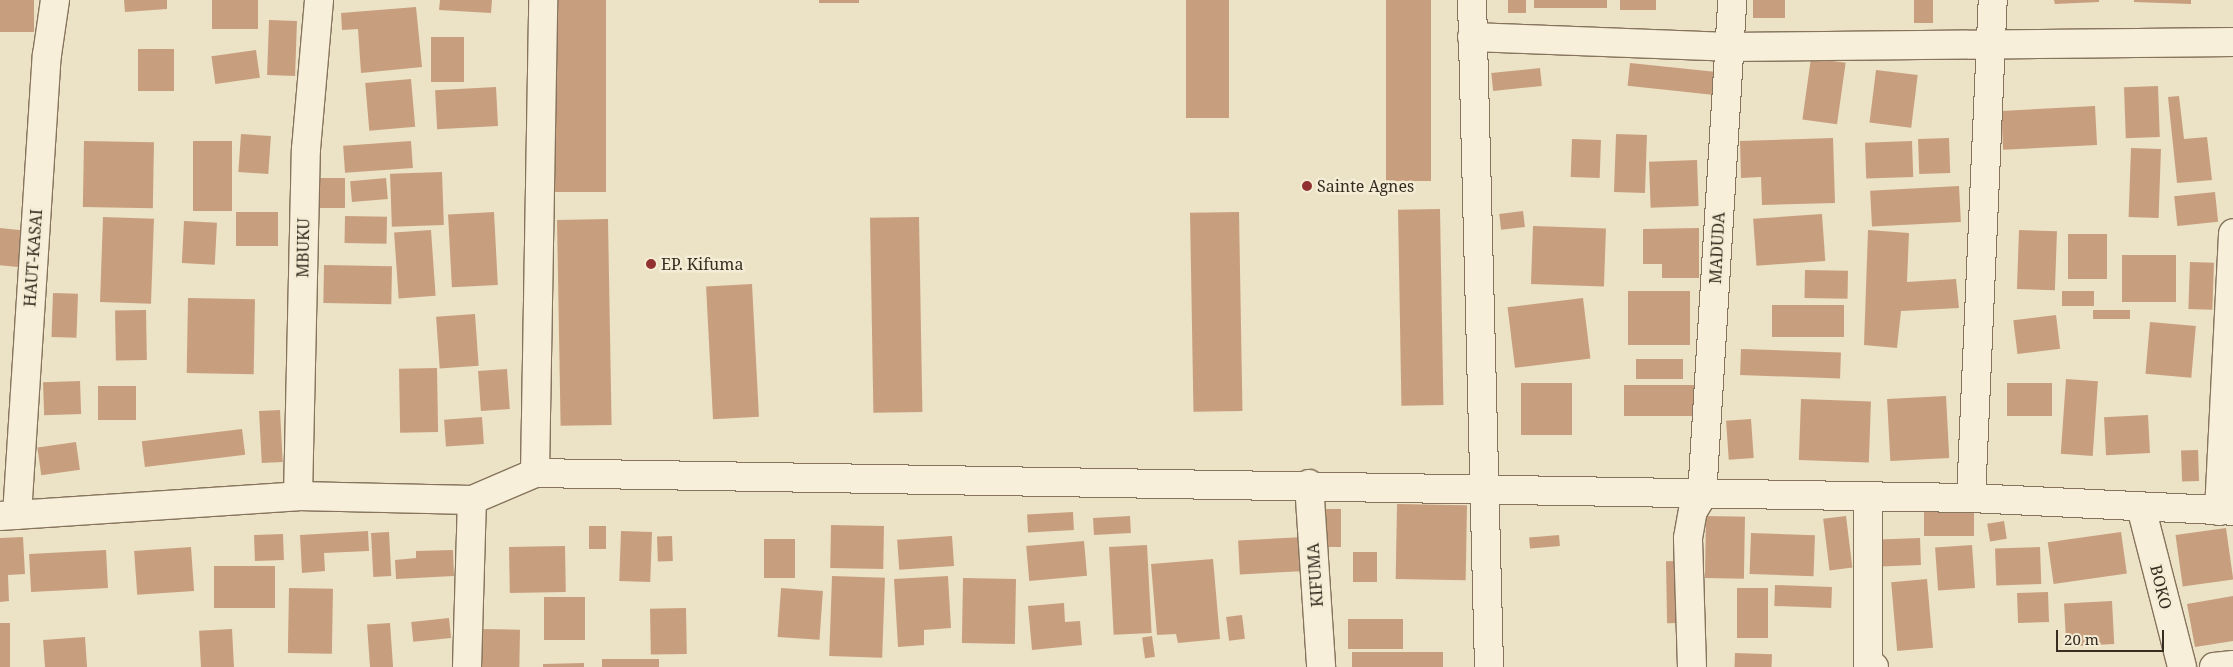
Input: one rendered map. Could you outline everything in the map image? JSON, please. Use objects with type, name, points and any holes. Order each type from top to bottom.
[{"type":"street","name":"HAUT-KASAI","points":[[8,516],[46,64],[55,0]]},
{"type":"street","name":"MBUKU","points":[[298,496],[306,149],[319,0]]},
{"type":"street","points":[[535,473],[543,0]]},
{"type":"street","points":[[1472,0],[1481,488],[1489,667]]},
{"type":"street","name":"MADUDA","points":[[1702,496],[1732,0]]},
{"type":"street","points":[[1971,498],[1993,0]]},
{"type":"street","points":[[1472,37],[1730,47],[2233,42]]},
{"type":"street","points":[[8,516],[298,496],[472,500],[535,473],[1309,484],[1481,488],[1570,493],[1645,491],[1702,496],[1868,499],[1971,498],[2226,511],[2233,234]]},
{"type":"street","name":"KIFUMA","points":[[1309,484],[1321,667]]},
{"type":"street","points":[[1692,667],[1688,538],[1693,512],[1702,496]]},
{"type":"street","points":[[1868,499],[1868,667],[1874,667]]},
{"type":"street","points":[[467,667],[472,500]]},
{"type":"street","name":"BOKO","points":[[2141,507],[2182,667]]},
{"type":"street","points":[[2214,667],[2233,666]]},
{"type":"building","points":[[0,0],[34,0],[34,32],[0,32]]},
{"type":"building","points":[[124,0],[167,0],[167,9],[125,12]]},
{"type":"building","points":[[212,0],[258,0],[258,29],[212,29]]},
{"type":"building","points":[[440,0],[492,0],[491,13],[439,10]]},
{"type":"building","points":[[554,0],[606,0],[606,192],[554,192]]},
{"type":"building","points":[[819,0],[859,0],[859,3],[819,3]]},
{"type":"building","points":[[1186,0],[1229,0],[1229,118],[1186,118]]},
{"type":"building","points":[[1386,0],[1431,0],[1431,181],[1386,181]]},
{"type":"building","points":[[1508,0],[1526,0],[1526,13],[1508,13]]},
{"type":"building","points":[[1534,0],[1607,0],[1607,8],[1534,8]]},
{"type":"building","points":[[1620,0],[1656,0],[1656,10],[1620,10]]},
{"type":"building","points":[[1753,0],[1785,0],[1785,18],[1753,18]]},
{"type":"building","points":[[1914,0],[1933,0],[1933,23],[1914,23]]},
{"type":"building","points":[[2054,0],[2099,0],[2099,2],[2055,4]]},
{"type":"building","points":[[2134,0],[2191,0],[2191,4],[2134,2]]},
{"type":"building","points":[[416,7],[422,67],[361,73],[358,29],[342,30],[341,13]]},
{"type":"building","points":[[269,20],[297,21],[295,76],[267,75]]},
{"type":"building","points":[[431,37],[464,37],[464,82],[431,82]]},
{"type":"building","points":[[138,49],[174,49],[174,91],[138,91]]},
{"type":"building","points":[[256,50],[260,78],[215,84],[211,56]]},
{"type":"building","points":[[1811,58],[1846,63],[1837,124],[1802,119]]},
{"type":"building","points":[[1630,63],[1721,73],[1719,95],[1628,86]]},
{"type":"building","points":[[1540,68],[1542,86],[1493,91],[1491,73]]},
{"type":"building","points":[[1876,70],[1918,75],[1911,128],[1870,123]]},
{"type":"building","points":[[411,79],[415,127],[369,131],[365,83]]},
{"type":"building","points":[[2158,86],[2160,137],[2126,138],[2124,87]]},
{"type":"building","points":[[496,87],[498,126],[437,129],[435,90]]},
{"type":"building","points":[[2179,96],[2184,139],[2207,137],[2212,180],[2177,183],[2168,97]]},
{"type":"building","points":[[2095,106],[2097,145],[2003,150],[2001,111]]},
{"type":"building","points":[[241,134],[271,136],[268,174],[238,172]]},
{"type":"building","points":[[1616,134],[1647,135],[1645,193],[1614,192]]},
{"type":"building","points":[[1833,138],[1835,203],[1762,205],[1761,177],[1741,178],[1740,141]]},
{"type":"building","points":[[1949,138],[1950,173],[1919,174],[1918,139]]},
{"type":"building","points":[[1572,139],[1601,140],[1600,178],[1571,177]]},
{"type":"building","points":[[84,141],[154,142],[153,208],[83,207]]},
{"type":"building","points":[[193,141],[232,141],[232,211],[193,211]]},
{"type":"building","points":[[411,141],[413,168],[345,173],[343,146]]},
{"type":"building","points":[[1912,141],[1913,177],[1866,179],[1865,143]]},
{"type":"building","points":[[2131,148],[2161,149],[2159,218],[2129,217]]},
{"type":"building","points":[[1697,160],[1699,206],[1651,208],[1649,162]]},
{"type":"building","points":[[442,172],[444,225],[392,227],[390,174]]},
{"type":"building","points":[[315,178],[345,178],[345,208],[315,208]]},
{"type":"building","points":[[386,178],[388,199],[352,202],[350,181]]},
{"type":"building","points":[[1959,186],[1961,222],[1872,227],[1870,191]]},
{"type":"building","points":[[2215,192],[2218,222],[2177,226],[2174,196]]},
{"type":"building","points":[[1440,209],[1443,405],[1401,406],[1398,210]]},
{"type":"building","points":[[1523,211],[1525,227],[1501,230],[1499,214]]},
{"type":"building","points":[[236,212],[278,212],[278,246],[236,246]]},
{"type":"building","points":[[494,212],[498,285],[452,287],[448,214]]},
{"type":"building","points":[[1239,212],[1242,411],[1193,412],[1190,213]]},
{"type":"building","points":[[1822,214],[1825,261],[1756,266],[1753,219]]},
{"type":"building","points":[[345,216],[387,217],[387,244],[345,243]]},
{"type":"building","points":[[103,217],[154,219],[151,304],[100,302]]},
{"type":"building","points":[[919,217],[922,412],[873,413],[870,218]]},
{"type":"building","points":[[608,219],[612,425],[561,426],[557,220]]},
{"type":"building","points":[[184,221],[217,223],[215,265],[182,263]]},
{"type":"building","points":[[1533,226],[1606,229],[1604,287],[1531,284]]},
{"type":"building","points":[[0,228],[29,231],[25,268],[0,265]]},
{"type":"building","points":[[1699,228],[1699,278],[1662,278],[1662,264],[1643,264],[1643,229]]},
{"type":"building","points":[[431,230],[436,296],[399,298],[394,233]]},
{"type":"building","points":[[1868,230],[1909,233],[1907,282],[1956,279],[1959,308],[1901,311],[1897,348],[1864,345]]},
{"type":"building","points":[[2019,230],[2057,231],[2055,290],[2017,289]]},
{"type":"building","points":[[2068,234],[2107,234],[2107,279],[2068,279]]},
{"type":"building","points":[[2122,255],[2176,255],[2176,302],[2122,302]]},
{"type":"building","points":[[2190,262],[2214,263],[2212,310],[2188,309]]},
{"type":"building","points":[[324,265],[392,266],[391,304],[323,303]]},
{"type":"building","points":[[1805,270],[1848,271],[1848,299],[1805,298]]},
{"type":"building","points":[[752,284],[759,417],[713,419],[706,286]]},
{"type":"building","points":[[1628,291],[1690,291],[1690,345],[1628,345]]},
{"type":"building","points":[[2062,291],[2094,291],[2094,306],[2062,306]]},
{"type":"building","points":[[53,293],[78,294],[76,338],[51,337]]},
{"type":"building","points":[[188,298],[255,299],[254,374],[187,373]]},
{"type":"building","points":[[1583,298],[1590,359],[1515,368],[1508,307]]},
{"type":"building","points":[[1772,305],[1844,305],[1844,337],[1772,337]]},
{"type":"building","points":[[146,310],[147,360],[116,361],[115,311]]},
{"type":"building","points":[[2093,310],[2130,310],[2130,319],[2093,319]]},
{"type":"building","points":[[475,314],[479,366],[440,369],[436,317]]},
{"type":"building","points":[[2056,315],[2060,349],[2017,354],[2013,320]]},
{"type":"building","points":[[2150,322],[2196,326],[2191,378],[2145,374]]},
{"type":"building","points":[[1741,349],[1841,352],[1840,378],[1740,375]]},
{"type":"building","points":[[1636,359],[1683,359],[1683,379],[1636,379]]},
{"type":"building","points":[[437,368],[438,432],[400,433],[399,369]]},
{"type":"building","points":[[507,369],[510,409],[481,411],[478,371]]},
{"type":"building","points":[[2066,379],[2098,381],[2093,456],[2061,454]]},
{"type":"building","points":[[80,381],[81,414],[44,415],[43,382]]},
{"type":"building","points":[[1521,383],[1572,383],[1572,435],[1521,435]]},
{"type":"building","points":[[2007,383],[2052,383],[2052,416],[2007,416]]},
{"type":"building","points":[[1624,385],[1699,385],[1699,416],[1624,416]]},
{"type":"building","points":[[98,386],[136,386],[136,420],[98,420]]},
{"type":"building","points":[[1946,396],[1949,458],[1890,461],[1887,399]]},
{"type":"building","points":[[1801,399],[1871,401],[1869,462],[1799,460]]},
{"type":"building","points":[[280,410],[283,462],[262,463],[259,411]]},
{"type":"building","points":[[2148,415],[2150,453],[2106,455],[2104,417]]},
{"type":"building","points":[[482,417],[484,444],[446,447],[444,420]]},
{"type":"building","points":[[1751,419],[1754,458],[1729,460],[1726,421]]},
{"type":"building","points":[[242,429],[245,455],[145,467],[142,441]]},
{"type":"building","points":[[76,442],[80,470],[41,475],[37,447]]},
{"type":"building","points":[[2198,450],[2199,481],[2182,482],[2181,451]]},
{"type":"building","points":[[1397,504],[1467,505],[1466,580],[1396,579]]},
{"type":"building","points":[[1924,507],[1974,507],[1974,536],[1924,536]]},
{"type":"building","points":[[1326,509],[1341,509],[1341,547],[1326,547]]},
{"type":"building","points":[[1073,512],[1074,530],[1028,532],[1027,514]]},
{"type":"building","points":[[1130,516],[1131,533],[1094,535],[1093,518]]},
{"type":"building","points":[[1706,516],[1745,517],[1744,579],[1705,578]]},
{"type":"building","points":[[1846,516],[1852,568],[1830,570],[1823,519]]},
{"type":"building","points":[[2004,521],[2007,539],[1990,541],[1987,524]]},
{"type":"building","points":[[831,525],[884,526],[883,569],[830,568]]},
{"type":"building","points":[[589,526],[606,526],[606,549],[589,549]]},
{"type":"building","points":[[2226,528],[2233,580],[2183,587],[2175,535]]},
{"type":"building","points":[[368,531],[369,551],[324,553],[325,571],[302,573],[300,535]]},
{"type":"building","points":[[621,531],[652,532],[650,582],[619,581]]},
{"type":"building","points":[[389,532],[391,576],[373,577],[371,533]]},
{"type":"building","points":[[2121,532],[2127,574],[2054,584],[2048,542]]},
{"type":"building","points":[[1751,533],[1815,535],[1814,576],[1750,574]]},
{"type":"building","points":[[283,534],[284,560],[255,561],[254,535]]},
{"type":"building","points":[[1559,535],[1560,546],[1530,549],[1529,538]]},
{"type":"building","points":[[672,536],[673,561],[658,562],[657,537]]},
{"type":"building","points":[[952,536],[954,566],[899,570],[897,540]]},
{"type":"building","points":[[23,537],[25,574],[8,575],[9,601],[0,602],[0,538]]},
{"type":"building","points":[[1304,537],[1306,571],[1240,574],[1238,540]]},
{"type":"building","points":[[1920,538],[1921,565],[1881,566],[1880,539]]},
{"type":"building","points":[[764,539],[795,539],[795,578],[764,578]]},
{"type":"building","points":[[1084,541],[1087,576],[1029,581],[1026,546]]},
{"type":"building","points":[[1147,545],[1152,633],[1114,635],[1109,547]]},
{"type":"building","points":[[1972,545],[1975,588],[1938,590],[1935,548]]},
{"type":"building","points":[[565,546],[566,592],[510,593],[509,547]]},
{"type":"building","points":[[191,547],[194,591],[137,595],[134,551]]},
{"type":"building","points":[[2040,547],[2041,584],[1996,586],[1995,549]]},
{"type":"building","points":[[106,550],[108,588],[31,592],[29,554]]},
{"type":"building","points":[[453,550],[454,576],[396,579],[395,560],[416,558],[416,551]]},
{"type":"building","points":[[1353,552],[1377,552],[1377,582],[1353,582]]},
{"type":"building","points":[[1213,559],[1220,639],[1178,643],[1176,634],[1157,635],[1151,564]]},
{"type":"building","points":[[1666,561],[1680,561],[1681,623],[1667,623]]},
{"type":"building","points":[[214,566],[275,566],[275,608],[214,608]]},
{"type":"building","points":[[832,576],[885,578],[882,658],[829,656]]},
{"type":"building","points":[[948,576],[951,628],[924,630],[924,645],[898,647],[894,579]]},
{"type":"building","points":[[963,578],[1016,579],[1015,644],[962,643]]},
{"type":"building","points":[[1927,579],[1933,648],[1897,651],[1891,582]]},
{"type":"building","points":[[1775,585],[1832,587],[1831,608],[1774,606]]},
{"type":"building","points":[[289,588],[333,589],[332,654],[288,653]]},
{"type":"building","points":[[781,588],[823,591],[819,640],[778,637]]},
{"type":"building","points":[[1737,588],[1768,588],[1768,638],[1737,638]]},
{"type":"building","points":[[2048,592],[2049,622],[2018,623],[2017,593]]},
{"type":"building","points":[[2233,596],[2233,641],[2195,647],[2187,604]]},
{"type":"building","points":[[544,597],[585,597],[585,640],[544,640]]},
{"type":"building","points":[[2112,601],[2114,644],[2066,646],[2064,604]]},
{"type":"building","points":[[1064,603],[1065,622],[1080,621],[1082,645],[1032,650],[1028,606]]},
{"type":"building","points":[[686,608],[687,654],[651,655],[650,609]]},
{"type":"building","points":[[1242,615],[1245,639],[1229,641],[1226,617]]},
{"type":"building","points":[[449,618],[451,638],[413,642],[411,622]]},
{"type":"building","points":[[1348,619],[1403,619],[1403,649],[1348,649]]},
{"type":"building","points":[[0,623],[10,623],[10,667],[0,667]]},
{"type":"building","points":[[390,623],[393,667],[370,667],[367,625]]},
{"type":"building","points":[[232,629],[234,667],[201,667],[199,631]]},
{"type":"building","points":[[481,629],[520,630],[519,667],[480,667]]},
{"type":"building","points":[[1152,636],[1155,657],[1145,658],[1142,637]]},
{"type":"building","points":[[85,637],[87,667],[45,667],[43,640]]},
{"type":"building","points":[[1352,652],[1443,652],[1443,667],[1352,667]]},
{"type":"building","points":[[1735,653],[1772,654],[1772,667],[1735,667]]},
{"type":"building","points":[[602,659],[659,659],[659,667],[602,667]]},
{"type":"building","points":[[584,663],[584,667],[543,667],[543,664]]},
{"type":"place","name":"Sainte Agnes","points":[[1307,186]]},
{"type":"place","name":"EP. Kifuma","points":[[651,264]]}]
